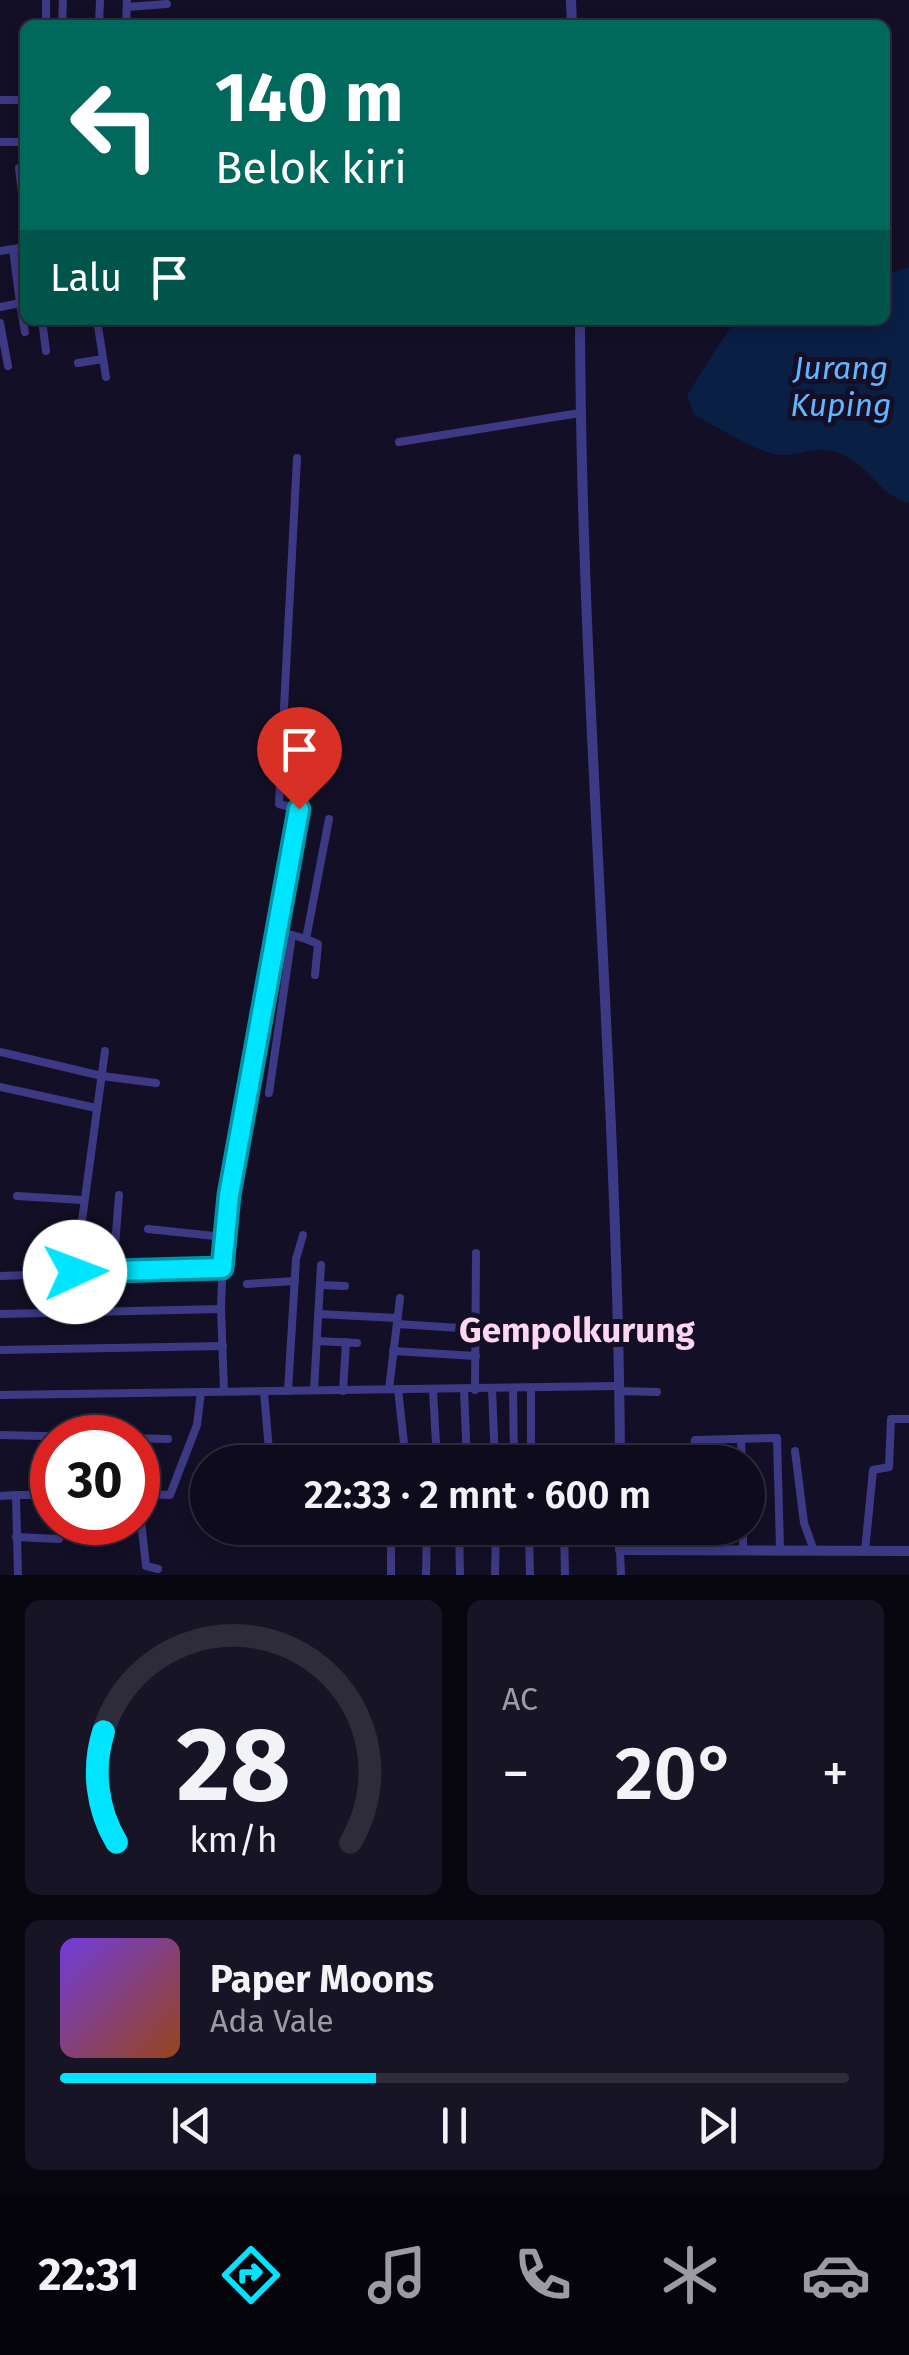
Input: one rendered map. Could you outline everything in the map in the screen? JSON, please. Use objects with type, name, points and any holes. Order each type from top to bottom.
[{"type":"street","points":[[127,3],[167,4]]},
{"type":"street","points":[[19,168],[20,176]]},
{"type":"street","points":[[0,251],[20,248]]},
{"type":"street","points":[[0,306],[20,303],[14,250]]},
{"type":"street","points":[[0,323],[8,366]]},
{"type":"street","points":[[24,325],[25,332]]},
{"type":"street","points":[[43,325],[46,351]]},
{"type":"street","points":[[98,325],[106,377]]},
{"type":"street","points":[[580,325],[583,587],[605,1001],[620,1445]]},
{"type":"street","points":[[78,364],[103,359]]},
{"type":"street","points":[[399,442],[580,413]]},
{"type":"street","points":[[224,1391],[220,1310],[224,1236],[300,810],[279,804],[297,458]]},
{"type":"street","points":[[306,939],[330,819]]},
{"type":"street","points":[[278,931],[318,944],[315,975]]},
{"type":"street","points":[[269,1094],[292,935]]},
{"type":"street","points":[[75,1272],[105,1051]]},
{"type":"street","points":[[0,1052],[102,1076],[156,1083]]},
{"type":"street","points":[[257,1054],[273,1058]]},
{"type":"street","points":[[0,1086],[96,1108]]},
{"type":"street","points":[[16,1196],[82,1200]]},
{"type":"street","points":[[113,1271],[119,1196]]},
{"type":"street","points":[[102,1224],[117,1224]]},
{"type":"street","points":[[148,1229],[224,1236]]},
{"type":"street","points":[[288,1391],[294,1281],[303,1235]]},
{"type":"street","points":[[475,1390],[476,1253]]},
{"type":"street","points":[[314,1390],[322,1265]]},
{"type":"street","points":[[0,1266],[0,1276],[222,1268]]},
{"type":"street","points":[[247,1284],[294,1281]]},
{"type":"street","points":[[320,1286],[344,1286]]},
{"type":"street","points":[[400,1298],[394,1389],[403,1445]]},
{"type":"street","points":[[0,1314],[220,1310]]},
{"type":"street","points":[[319,1314],[476,1329]]},
{"type":"street","points":[[318,1341],[357,1343]]},
{"type":"street","points":[[343,1390],[346,1342]]},
{"type":"street","points":[[0,1350],[223,1346]]},
{"type":"street","points":[[394,1350],[476,1356]]},
{"type":"street","points":[[0,1395],[513,1388],[657,1392]]},
{"type":"street","points":[[513,1388],[514,1445]]},
{"type":"street","points":[[492,1389],[494,1445]]},
{"type":"street","points":[[531,1389],[531,1445]]},
{"type":"street","points":[[433,1390],[437,1445]]},
{"type":"street","points":[[464,1390],[466,1445]]},
{"type":"street","points":[[160,1495],[170,1495],[197,1425],[201,1392]]},
{"type":"street","points":[[264,1392],[269,1445]]},
{"type":"street","points":[[865,1551],[872,1470],[890,1467],[892,1419],[909,1419]]},
{"type":"street","points":[[0,1435],[168,1438]]},
{"type":"street","points":[[694,1445],[695,1440],[776,1438],[780,1548]]},
{"type":"street","points":[[741,1440],[741,1445]]},
{"type":"street","points":[[795,1451],[804,1523],[813,1548]]},
{"type":"street","points":[[16,1495],[18,1575]]},
{"type":"street","points":[[0,1496],[30,1495]]},
{"type":"street","points":[[16,1537],[30,1538]]},
{"type":"street","points":[[144,1545],[146,1566],[158,1569]]},
{"type":"street","points":[[391,1575],[392,1545]]},
{"type":"street","points":[[426,1575],[427,1545]]},
{"type":"street","points":[[459,1545],[460,1575]]},
{"type":"street","points":[[495,1575],[496,1545]]},
{"type":"street","points":[[529,1545],[530,1575]]},
{"type":"street","points":[[564,1545],[565,1575]]},
{"type":"street","points":[[620,1545],[621,1575]]},
{"type":"street","points":[[620,1550],[909,1551]]},
{"type":"water","name":"Jurang Kuping","points":[[909,267],[909,503],[889,493],[841,454],[822,450],[771,453],[694,415],[687,395],[732,325],[890,325],[890,273]]},
{"type":"district","name":"Gempolkurung","points":[[577,1330]]},
{"type":"route","points":[[75,1272],[222,1268],[224,1224],[299,809]]}]
